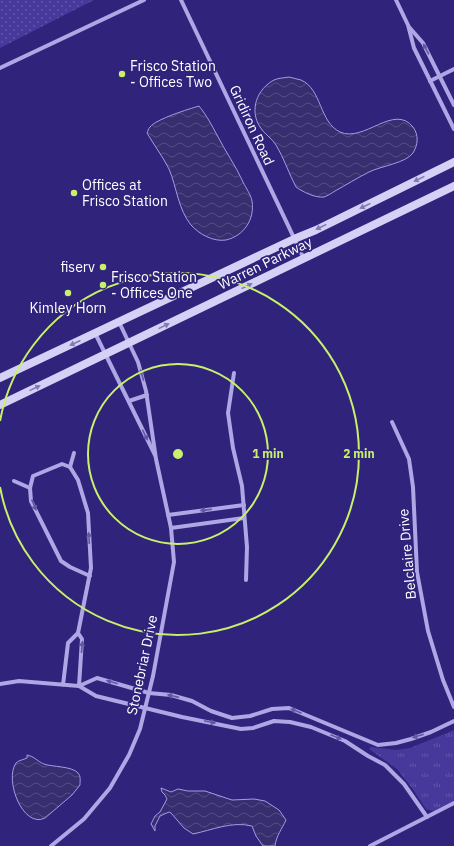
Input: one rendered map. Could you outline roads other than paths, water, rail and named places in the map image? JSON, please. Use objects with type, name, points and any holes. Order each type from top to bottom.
[{"type":"main road","name":"Warren Parkway","points":[[0,378],[316,230],[454,162]]},
{"type":"main road","name":"Warren Parkway","points":[[0,405],[454,186]]},
{"type":"street","points":[[0,68],[144,0]]},
{"type":"street","name":"Gridiron Road","points":[[181,0],[304,259]]},
{"type":"street","points":[[396,0],[408,25],[414,48],[454,129]]},
{"type":"street","points":[[408,25],[423,43],[454,105]]},
{"type":"street","points":[[430,81],[454,70]]},
{"type":"street","name":"Stonebriar Drive","points":[[51,846],[84,819],[110,788],[129,756],[140,729],[153,676],[174,562],[171,528],[156,459],[147,395],[138,362],[119,322]]},
{"type":"street","name":"Stonebriar Drive","points":[[95,333],[129,400],[156,459]]},
{"type":"street","points":[[234,373],[228,413],[233,448],[242,486],[247,547],[246,580]]},
{"type":"street","points":[[129,400],[147,395]]},
{"type":"street","name":"Belclaire Drive","points":[[392,422],[409,459],[413,487],[417,572],[428,631],[443,680],[454,707]]},
{"type":"street","points":[[70,467],[74,453]]},
{"type":"street","points":[[62,685],[68,643],[78,633],[90,576],[91,568],[88,514],[78,480],[70,467],[62,464],[33,476],[30,488],[31,501],[61,561],[90,576]]},
{"type":"street","points":[[14,481],[30,488]]},
{"type":"street","points":[[168,515],[244,505]]},
{"type":"street","points":[[171,528],[244,518]]},
{"type":"street","points":[[78,633],[82,638],[79,686]]},
{"type":"street","points":[[79,686],[97,678],[149,693],[170,695],[185,699],[211,711],[232,718],[250,716],[272,709],[289,708],[378,745],[396,743],[411,739],[431,732],[454,721]]},
{"type":"street","points":[[0,684],[20,681],[79,686],[96,696],[241,729],[253,728],[274,721],[290,722],[311,727],[345,741],[385,765],[404,784],[427,816]]},
{"type":"street","points":[[370,846],[454,803]]},
{"type":"water","points":[[289,77],[301,80],[308,84],[317,98],[328,121],[340,132],[349,134],[369,129],[388,121],[397,119],[405,121],[413,127],[417,137],[416,147],[413,153],[399,162],[369,172],[324,197],[313,196],[299,189],[296,187],[282,155],[276,145],[260,127],[255,114],[256,100],[263,89],[274,80]]},
{"type":"water","points":[[199,106],[209,120],[237,170],[250,194],[252,201],[252,214],[247,226],[238,235],[226,240],[211,239],[191,225],[180,205],[169,169],[147,133],[148,129],[153,124]]},
{"type":"water","points":[[27,755],[44,764],[71,769],[80,776],[80,785],[72,795],[45,818],[37,819],[30,816],[23,810],[14,791],[12,780],[13,771],[16,763],[27,758]]},
{"type":"water","points":[[161,788],[171,792],[178,789],[188,791],[205,791],[232,800],[254,799],[265,801],[279,810],[286,820],[275,846],[263,846],[256,836],[252,826],[230,825],[193,834],[184,828],[169,812],[160,816],[155,826],[155,831],[151,824],[167,799]]},
{"type":"place","name":"Frisco Station - Offices Two","points":[[122,74]]},
{"type":"place","name":"Offices at Frisco Station","points":[[74,193]]},
{"type":"place","name":"fiserv","points":[[103,267]]},
{"type":"place","name":"Frisco Station - Offices One","points":[[103,285]]},
{"type":"place","name":"Kimley Horn","points":[[68,293]]}]
